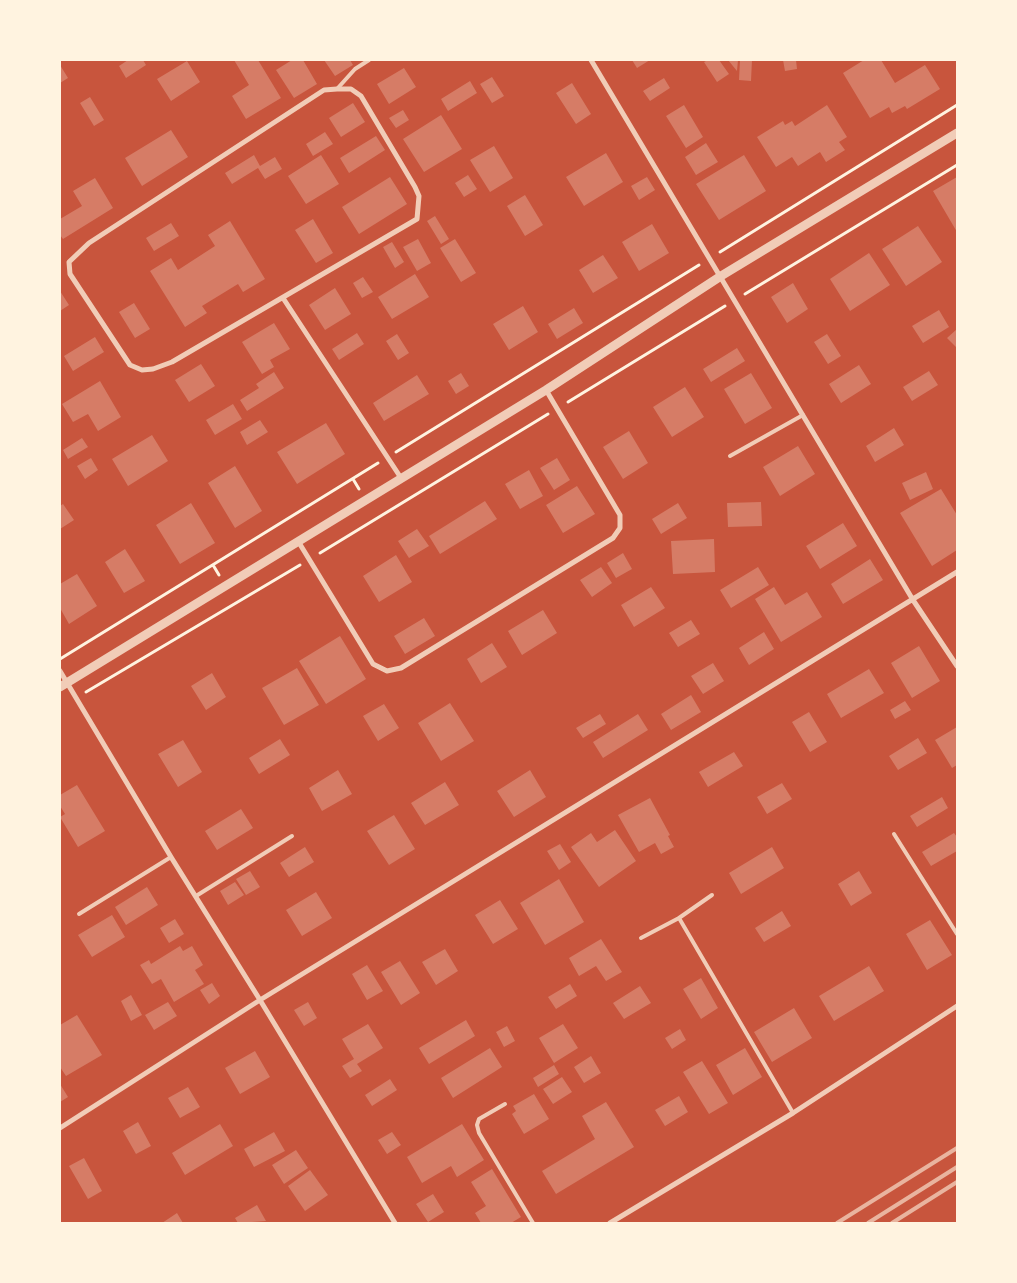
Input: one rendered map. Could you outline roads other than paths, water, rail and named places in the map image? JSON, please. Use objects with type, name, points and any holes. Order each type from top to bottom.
[{"type":"street","points":[[591,60],[913,600],[957,666]]},
{"type":"street","points":[[337,88],[351,89],[361,96],[415,187],[420,206],[417,218],[172,362],[153,369],[142,370],[130,365],[120,353],[70,274],[69,262],[89,243],[324,90],[337,88]]},
{"type":"street","points":[[64,685],[298,540],[546,390],[721,276],[957,133]]},
{"type":"street","points":[[283,298],[401,478]]},
{"type":"street","points":[[298,540],[373,664],[387,671],[401,668],[613,538],[620,528],[620,515],[546,390]]},
{"type":"street","points":[[60,1128],[260,1000],[957,572]]},
{"type":"street","points":[[60,671],[64,685],[76,697],[394,1223]]},
{"type":"street","points":[[610,1223],[793,1113],[957,1006]]},
{"type":"lane","points":[[337,88],[355,69],[369,60]]},
{"type":"lane","points":[[730,456],[803,415]]},
{"type":"lane","points":[[894,834],[957,934]]},
{"type":"lane","points":[[196,896],[292,836]]},
{"type":"lane","points":[[79,914],[171,857]]},
{"type":"lane","points":[[641,938],[679,918],[712,895]]},
{"type":"lane","points":[[679,918],[793,1113]]},
{"type":"lane","points":[[505,1104],[479,1119],[478,1133],[533,1223]]},
{"type":"railway","points":[[837,1223],[957,1148]]},
{"type":"railway","points":[[868,1223],[957,1167]]},
{"type":"railway","points":[[892,1223],[957,1182]]}]
